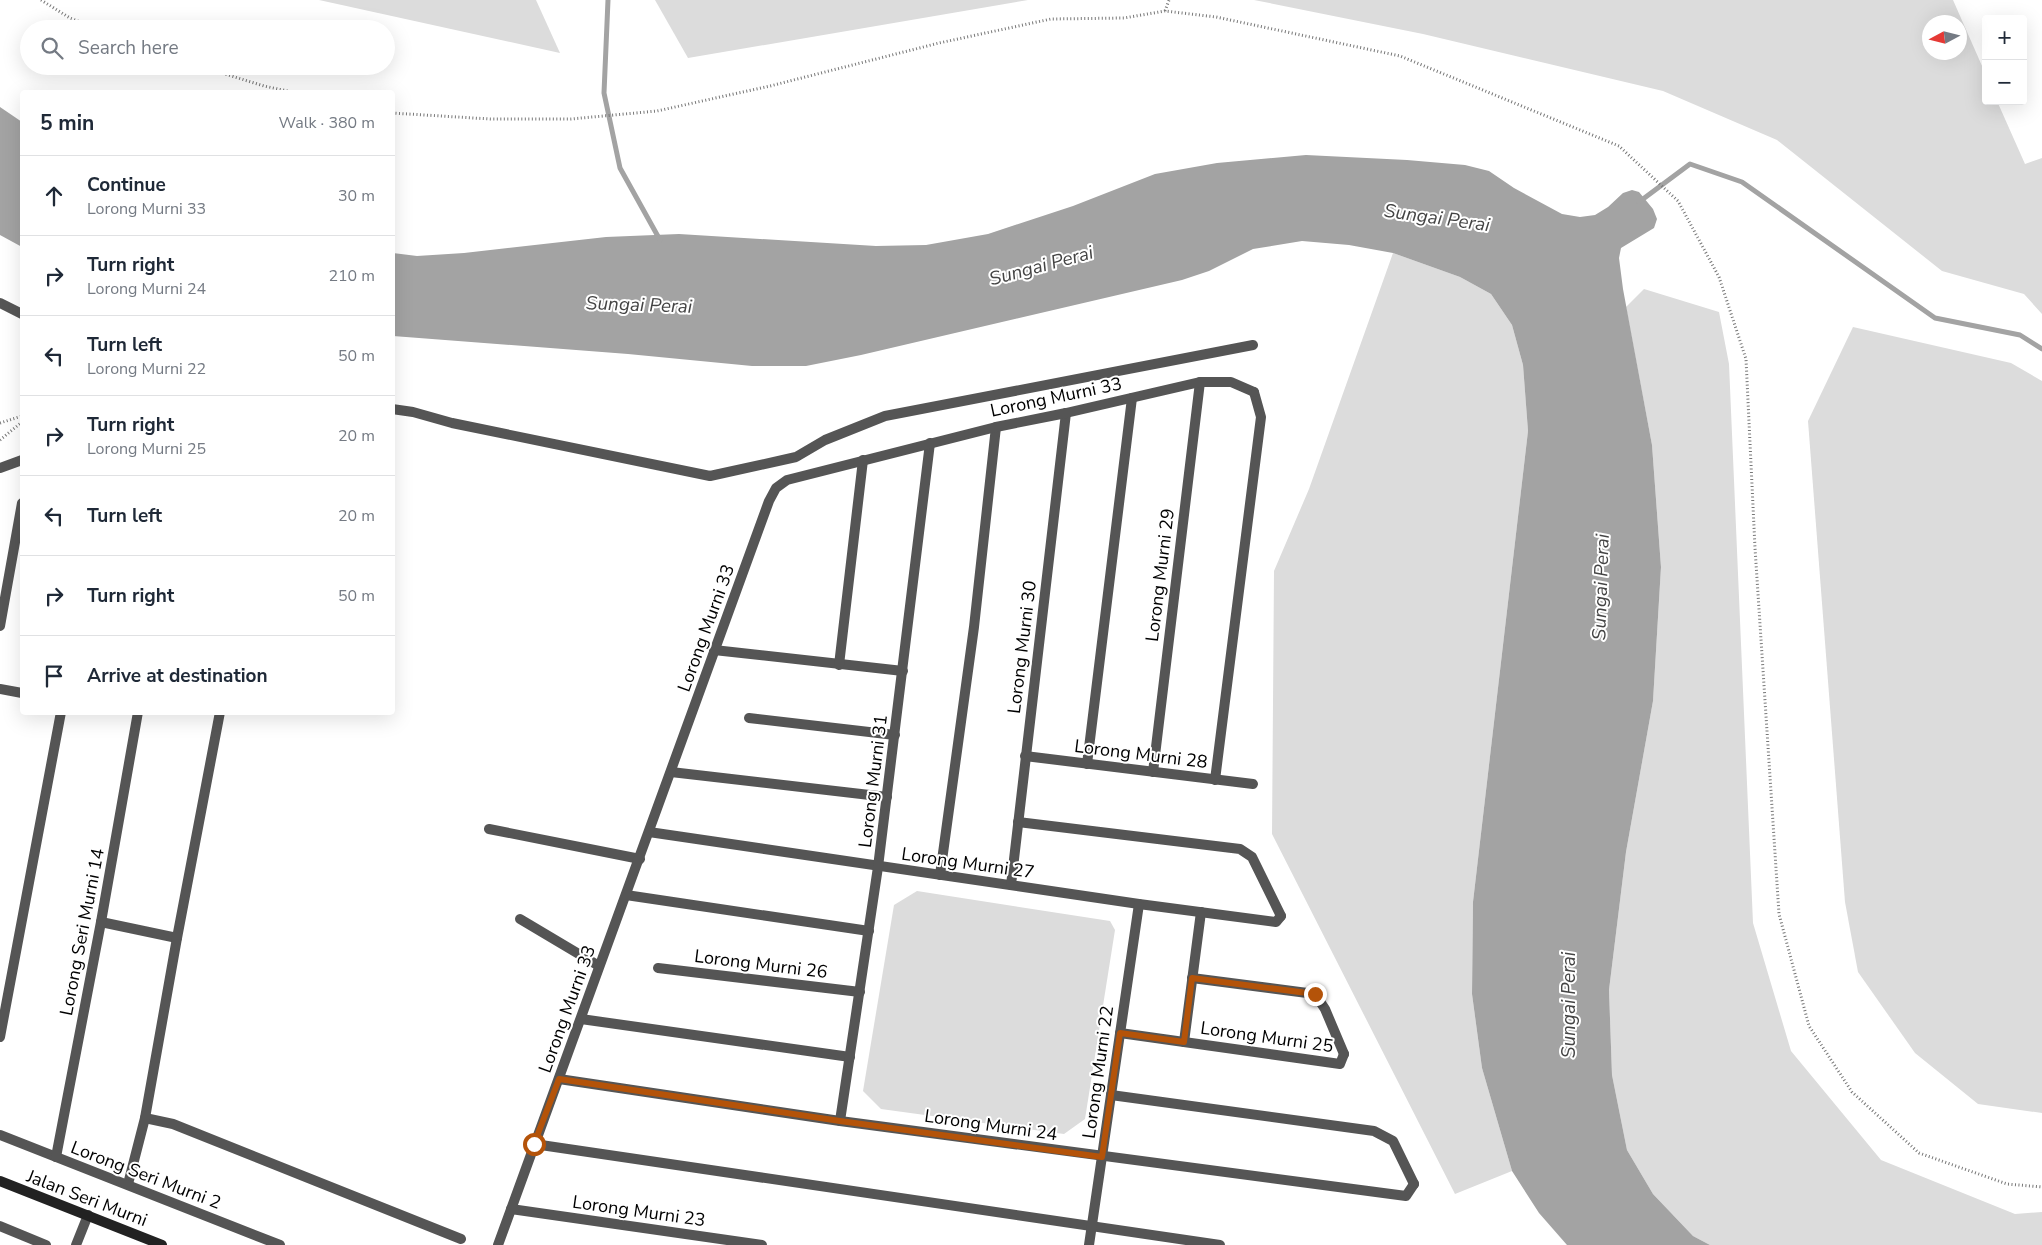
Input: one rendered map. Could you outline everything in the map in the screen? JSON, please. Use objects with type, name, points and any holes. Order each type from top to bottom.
[{"type":"street","points":[[0,303],[20,313]]},
{"type":"street","points":[[395,409],[710,476],[796,457],[824,440],[885,416],[1253,345]]},
{"type":"street","name":"Lorong Murni 33","points":[[498,1245],[769,501],[776,488],[787,480],[996,427],[1200,382],[1231,382],[1254,392],[1261,417],[1215,780]]},
{"type":"street","name":"Lorong Murni 29","points":[[1153,772],[1200,382]]},
{"type":"street","points":[[1088,764],[1132,398]]},
{"type":"street","name":"Lorong Murni 30","points":[[1011,885],[1066,413]]},
{"type":"street","points":[[940,875],[974,627],[996,427]]},
{"type":"street","name":"Lorong Murni 31","points":[[840,1121],[888,797],[930,443]]},
{"type":"street","points":[[839,665],[863,460]]},
{"type":"street","points":[[0,468],[20,461]]},
{"type":"street","points":[[0,626],[20,514]]},
{"type":"street","points":[[714,650],[902,671]]},
{"type":"street","points":[[0,689],[20,693]]},
{"type":"street","points":[[0,1037],[60,715]]},
{"type":"street","name":"Lorong Seri Murni 14","points":[[56,1157],[101,922],[137,715]]},
{"type":"street","points":[[128,1184],[145,1118],[219,715]]},
{"type":"street","points":[[749,718],[895,735]]},
{"type":"street","name":"Lorong Murni 28","points":[[1025,756],[1253,784]]},
{"type":"street","points":[[671,772],[888,797]]},
{"type":"street","name":"Lorong Murni 27","points":[[649,832],[1139,904],[1276,922],[1280,916],[1252,857],[1240,849],[1018,822]]},
{"type":"street","points":[[489,829],[640,858]]},
{"type":"street","points":[[626,894],[869,931]]},
{"type":"street","name":"Lorong Murni 22","points":[[1089,1245],[1139,904]]},
{"type":"street","points":[[1184,1042],[1200,912]]},
{"type":"street","points":[[520,919],[599,966]]},
{"type":"street","points":[[101,922],[177,938]]},
{"type":"street","name":"Lorong Murni 26","points":[[658,968],[860,992]]},
{"type":"street","name":"Lorong Murni 25","points":[[1120,1033],[1340,1064],[1344,1054],[1325,1009],[1315,994],[1192,978]]},
{"type":"street","points":[[581,1019],[850,1057]]},
{"type":"street","name":"Lorong Murni 24","points":[[559,1079],[840,1121],[1406,1196],[1414,1184],[1393,1141],[1374,1131],[1111,1096]]},
{"type":"street","points":[[145,1118],[173,1124],[461,1239]]},
{"type":"street","name":"Lorong Seri Murni 2","points":[[0,1135],[280,1245]]},
{"type":"street","points":[[534,1144],[1220,1245]]},
{"type":"street","name":"Jalan Seri Murni","points":[[0,1181],[162,1245]]},
{"type":"street","name":"Lorong Murni 23","points":[[512,1209],[762,1245]]},
{"type":"street","points":[[76,1245],[88,1215]]},
{"type":"street","points":[[1,1228],[46,1245]]},
{"type":"path","points":[[41,0],[75,20]]},
{"type":"path","points":[[1165,11],[1169,0]]},
{"type":"path","points":[[395,113],[490,119],[571,119],[657,110],[770,86],[939,43],[1051,19],[1124,18],[1165,11],[1216,18],[1400,56],[1619,146],[1678,202],[1719,277],[1746,359],[1755,548],[1779,914],[1809,1026],[1852,1092],[1919,1153],[2007,1184],[2042,1187]]},
{"type":"path","points":[[228,75],[283,90]]},
{"type":"path","points":[[0,423],[20,417]]},
{"type":"path","points":[[0,440],[20,424]]},
{"type":"shaded area","points":[[319,0],[536,0],[560,53]]},
{"type":"shaded area","points":[[655,0],[1028,0],[688,58]]},
{"type":"shaded area","points":[[1254,0],[1953,0],[1960,15],[1922,15],[1922,60],[1967,60],[1967,32],[1982,66],[1982,105],[1999,105],[2025,164],[2042,158],[2042,314],[2024,294],[1942,271],[1777,140],[1663,91],[1423,34]]},
{"type":"shaded area","points":[[1393,253],[1460,277],[1491,294],[1512,325],[1523,365],[1528,431],[1473,902],[1472,994],[1482,1068],[1512,1171],[1455,1194],[1272,834],[1274,571],[1309,489]]},
{"type":"shaded area","points":[[1644,289],[1719,312],[1729,364],[1753,923],[1791,1051],[1881,1160],[2015,1214],[2042,1212],[2042,1245],[1710,1245],[1693,1236],[1653,1194],[1627,1150],[1612,1075],[1609,990],[1626,852],[1653,701],[1661,567],[1652,445],[1626,307]]},
{"type":"shaded area","points":[[1853,327],[2011,363],[2042,381],[2042,1113],[1978,1104],[1915,1053],[1858,972],[1845,902],[1808,421]]},
{"type":"shaded area","points":[[917,891],[1110,921],[1115,930],[1085,1119],[1064,1134],[881,1109],[863,1091],[894,905]]},
{"type":"water","points":[[0,107],[20,121],[20,246],[0,235]]},
{"type":"water","name":"Sungai Perai","points":[[1306,155],[1465,165],[1489,171],[1514,188],[1562,214],[1580,217],[1595,215],[1608,207],[1623,193],[1632,190],[1639,192],[1653,209],[1657,219],[1654,228],[1621,248],[1619,258],[1652,445],[1661,567],[1653,701],[1626,852],[1609,990],[1612,1075],[1627,1150],[1653,1194],[1693,1236],[1710,1245],[1567,1245],[1539,1213],[1512,1171],[1482,1068],[1472,994],[1473,902],[1528,431],[1523,365],[1512,325],[1491,294],[1460,277],[1393,253],[1349,245],[1302,241],[1253,249],[1209,271],[1182,280],[861,355],[806,366],[752,366],[628,354],[395,336],[395,253],[417,256],[464,253],[606,237],[679,234],[876,246],[926,245],[988,234],[1073,206],[1155,174],[1217,163]]},
{"type":"waterway","points":[[608,0],[604,93],[620,168],[660,240]]},
{"type":"waterway","points":[[1639,202],[1690,164],[1742,182],[1935,318],[2020,335],[2042,349]]},
{"type":"route","points":[[534,1144],[559,1079],[840,1121],[1102,1157],[1120,1033],[1184,1042],[1192,978],[1315,994]]}]
